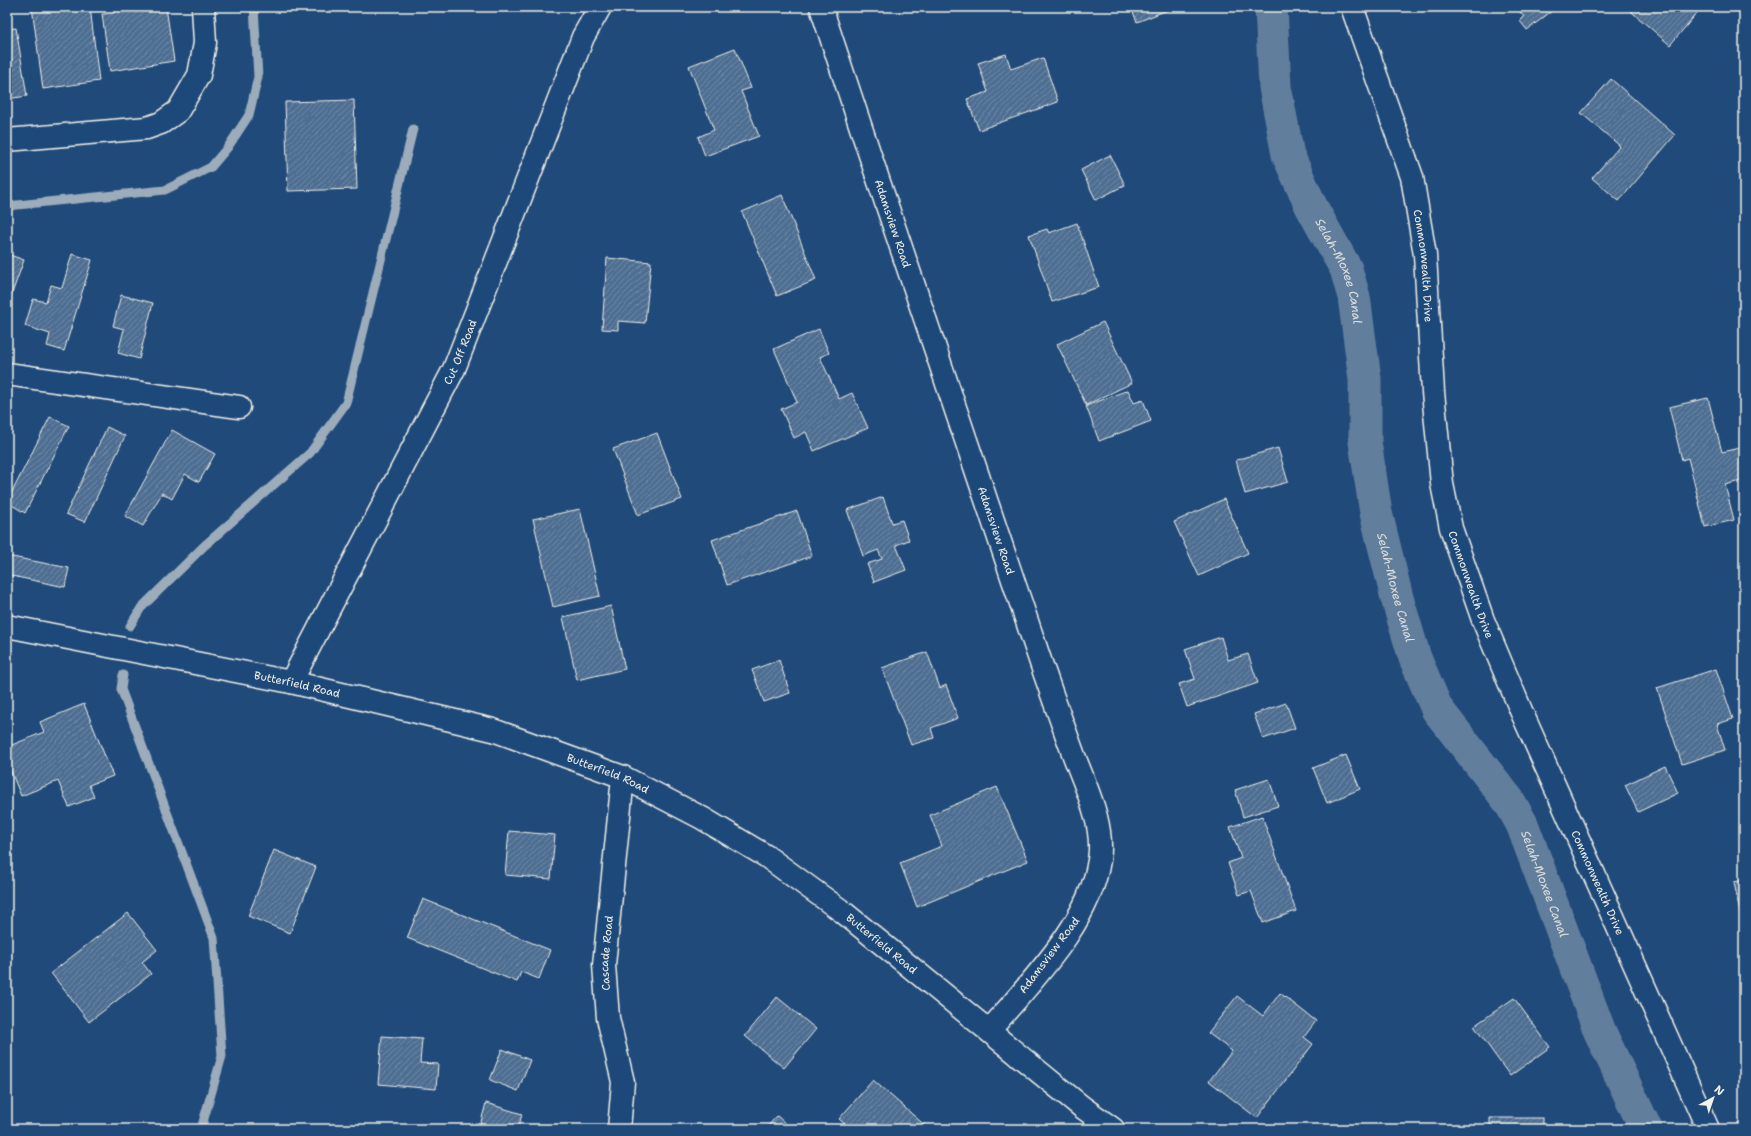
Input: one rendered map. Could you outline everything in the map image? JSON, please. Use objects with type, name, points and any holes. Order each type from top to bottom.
[{"type":"street","points":[[7,140],[147,128],[178,112],[199,75],[205,43],[203,7]]},
{"type":"street","name":"Cut Off Road","points":[[291,682],[454,369],[584,37],[600,7]]},
{"type":"street","name":"Adamsview Road","points":[[821,7],[900,248],[1050,688],[1091,801],[1099,830],[1100,857],[1094,882],[1078,916],[1038,973],[990,1030]]},
{"type":"street","name":"Commonwealth Drive","points":[[1352,7],[1412,177],[1425,255],[1432,392],[1442,484],[1451,528],[1483,620],[1522,713],[1708,1129]]},
{"type":"street","points":[[7,374],[239,407]]},
{"type":"street","name":"Butterfield Road","points":[[7,626],[291,682],[493,730],[623,777],[702,818],[766,856],[843,912],[990,1030],[1082,1107],[1113,1129]]},
{"type":"street","name":"Cascade Road","points":[[619,1129],[623,1082],[608,1018],[604,965],[623,777]]},
{"type":"building","points":[[32,7],[90,7],[99,81],[43,89]]},
{"type":"building","points":[[113,7],[166,7],[174,61],[110,71],[102,14],[114,13]]},
{"type":"building","points":[[1131,7],[1175,7],[1137,22]]},
{"type":"building","points":[[1516,7],[1557,7],[1527,30],[1520,21],[1524,17]]},
{"type":"building","points":[[1626,7],[1692,7],[1698,12],[1670,45]]},
{"type":"building","points":[[16,28],[27,96],[7,99],[7,29]]},
{"type":"building","points":[[735,48],[751,88],[741,91],[759,136],[705,156],[698,137],[714,130],[689,66]]},
{"type":"building","points":[[1006,54],[1011,69],[1043,58],[1058,102],[979,130],[967,99],[988,92],[978,63]]},
{"type":"building","points":[[1611,79],[1675,135],[1619,201],[1592,178],[1620,146],[1581,113]]},
{"type":"building","points":[[354,100],[357,189],[288,191],[285,102]]},
{"type":"building","points":[[1110,155],[1125,185],[1096,200],[1081,170]]},
{"type":"building","points":[[782,195],[816,280],[777,296],[742,212]]},
{"type":"building","points":[[1077,223],[1099,287],[1052,302],[1029,235],[1047,229],[1049,233]]},
{"type":"building","points":[[7,254],[24,260],[7,307]]},
{"type":"building","points":[[72,254],[92,260],[64,351],[47,346],[50,334],[25,326],[33,299],[46,302],[51,285],[62,288]]},
{"type":"building","points":[[607,258],[651,262],[645,323],[618,321],[618,330],[602,329]]},
{"type":"building","points":[[121,295],[153,303],[139,359],[118,353],[124,329],[113,326]]},
{"type":"building","points":[[1103,322],[1132,383],[1086,405],[1057,344]]},
{"type":"building","points":[[819,329],[829,353],[820,357],[839,399],[852,393],[868,428],[814,451],[806,432],[794,438],[781,409],[797,402],[774,349]]},
{"type":"building","points":[[1128,390],[1134,403],[1143,400],[1151,421],[1099,441],[1086,406]]},
{"type":"building","points":[[1708,398],[1722,452],[1743,447],[1744,480],[1725,485],[1734,520],[1705,527],[1688,458],[1682,460],[1669,407]]},
{"type":"building","points":[[50,417],[69,426],[25,513],[7,502]]},
{"type":"building","points":[[107,427],[125,436],[85,522],[66,514]]},
{"type":"building","points":[[172,430],[215,454],[199,482],[185,474],[172,499],[162,493],[143,526],[125,516]]},
{"type":"building","points":[[657,433],[682,499],[638,515],[613,449]]},
{"type":"building","points":[[1278,448],[1288,482],[1245,494],[1236,460]]},
{"type":"building","points":[[883,497],[892,523],[902,520],[909,540],[896,545],[906,570],[874,582],[867,564],[882,559],[878,550],[863,556],[847,510]]},
{"type":"building","points":[[1224,499],[1248,553],[1199,576],[1174,522]]},
{"type":"building","points":[[580,509],[600,596],[553,607],[533,519]]},
{"type":"building","points":[[797,511],[812,556],[727,585],[712,540]]},
{"type":"building","points":[[7,556],[69,568],[65,587],[7,575]]},
{"type":"building","points":[[611,606],[625,669],[577,680],[563,617]]},
{"type":"building","points":[[1221,637],[1228,660],[1248,654],[1258,683],[1187,707],[1179,684],[1195,679],[1185,649]]},
{"type":"building","points":[[927,652],[940,688],[946,685],[958,718],[931,728],[934,738],[911,745],[882,668]]},
{"type":"building","points":[[779,660],[790,693],[764,702],[752,670]]},
{"type":"building","points":[[1716,669],[1733,719],[1717,724],[1725,750],[1682,764],[1657,688]]},
{"type":"building","points":[[1286,703],[1295,728],[1263,739],[1254,714]]},
{"type":"building","points":[[84,704],[113,776],[89,785],[94,797],[69,807],[58,781],[21,796],[7,762],[7,747],[44,732],[40,722]]},
{"type":"building","points":[[1346,755],[1360,789],[1327,803],[1313,768]]},
{"type":"building","points":[[1665,766],[1678,793],[1638,812],[1625,785]]},
{"type":"building","points":[[1269,779],[1278,806],[1243,817],[1235,790]]},
{"type":"building","points":[[997,787],[1028,861],[917,907],[900,863],[942,846],[930,815]]},
{"type":"building","points":[[1262,816],[1296,911],[1263,923],[1251,891],[1239,895],[1228,863],[1241,858],[1230,827]]},
{"type":"building","points":[[509,831],[555,835],[551,879],[505,875]]},
{"type":"building","points":[[274,850],[316,867],[290,933],[248,916]]},
{"type":"building","points":[[1744,880],[1744,923],[1742,923],[1734,882]]},
{"type":"building","points":[[423,899],[550,950],[539,979],[521,972],[517,982],[407,938]]},
{"type":"building","points":[[128,913],[157,950],[142,962],[151,974],[89,1022],[51,973]]},
{"type":"building","points":[[1280,993],[1316,1021],[1304,1037],[1313,1044],[1257,1118],[1209,1081],[1232,1051],[1208,1033],[1237,996],[1263,1016]]},
{"type":"building","points":[[777,997],[816,1029],[784,1068],[745,1036]]},
{"type":"building","points":[[1514,998],[1550,1047],[1510,1076],[1474,1026]]},
{"type":"building","points":[[382,1036],[422,1039],[420,1063],[438,1064],[436,1089],[378,1084]]},
{"type":"building","points":[[502,1049],[530,1060],[518,1091],[490,1080]]},
{"type":"building","points":[[873,1080],[929,1129],[851,1129],[839,1119]]},
{"type":"building","points":[[486,1103],[522,1114],[518,1129],[479,1129]]},
{"type":"building","points":[[777,1116],[792,1129],[765,1129]]},
{"type":"building","points":[[1490,1118],[1543,1118],[1543,1129],[1490,1129]]},
{"type":"waterway","points":[[7,206],[165,190],[211,167],[228,147],[249,115],[258,77],[254,7]]},
{"type":"waterway","name":"Selah-Moxee Canal","points":[[1271,7],[1275,87],[1288,155],[1311,206],[1346,269],[1354,297],[1365,379],[1365,442],[1376,513],[1397,598],[1415,658],[1437,709],[1509,801],[1522,824],[1600,1032],[1646,1129]]},
{"type":"waterway","points":[[130,626],[141,608],[204,546],[310,453],[346,403],[413,129]]},
{"type":"waterway","points":[[123,675],[121,689],[214,938],[222,1056],[201,1129]]}]
